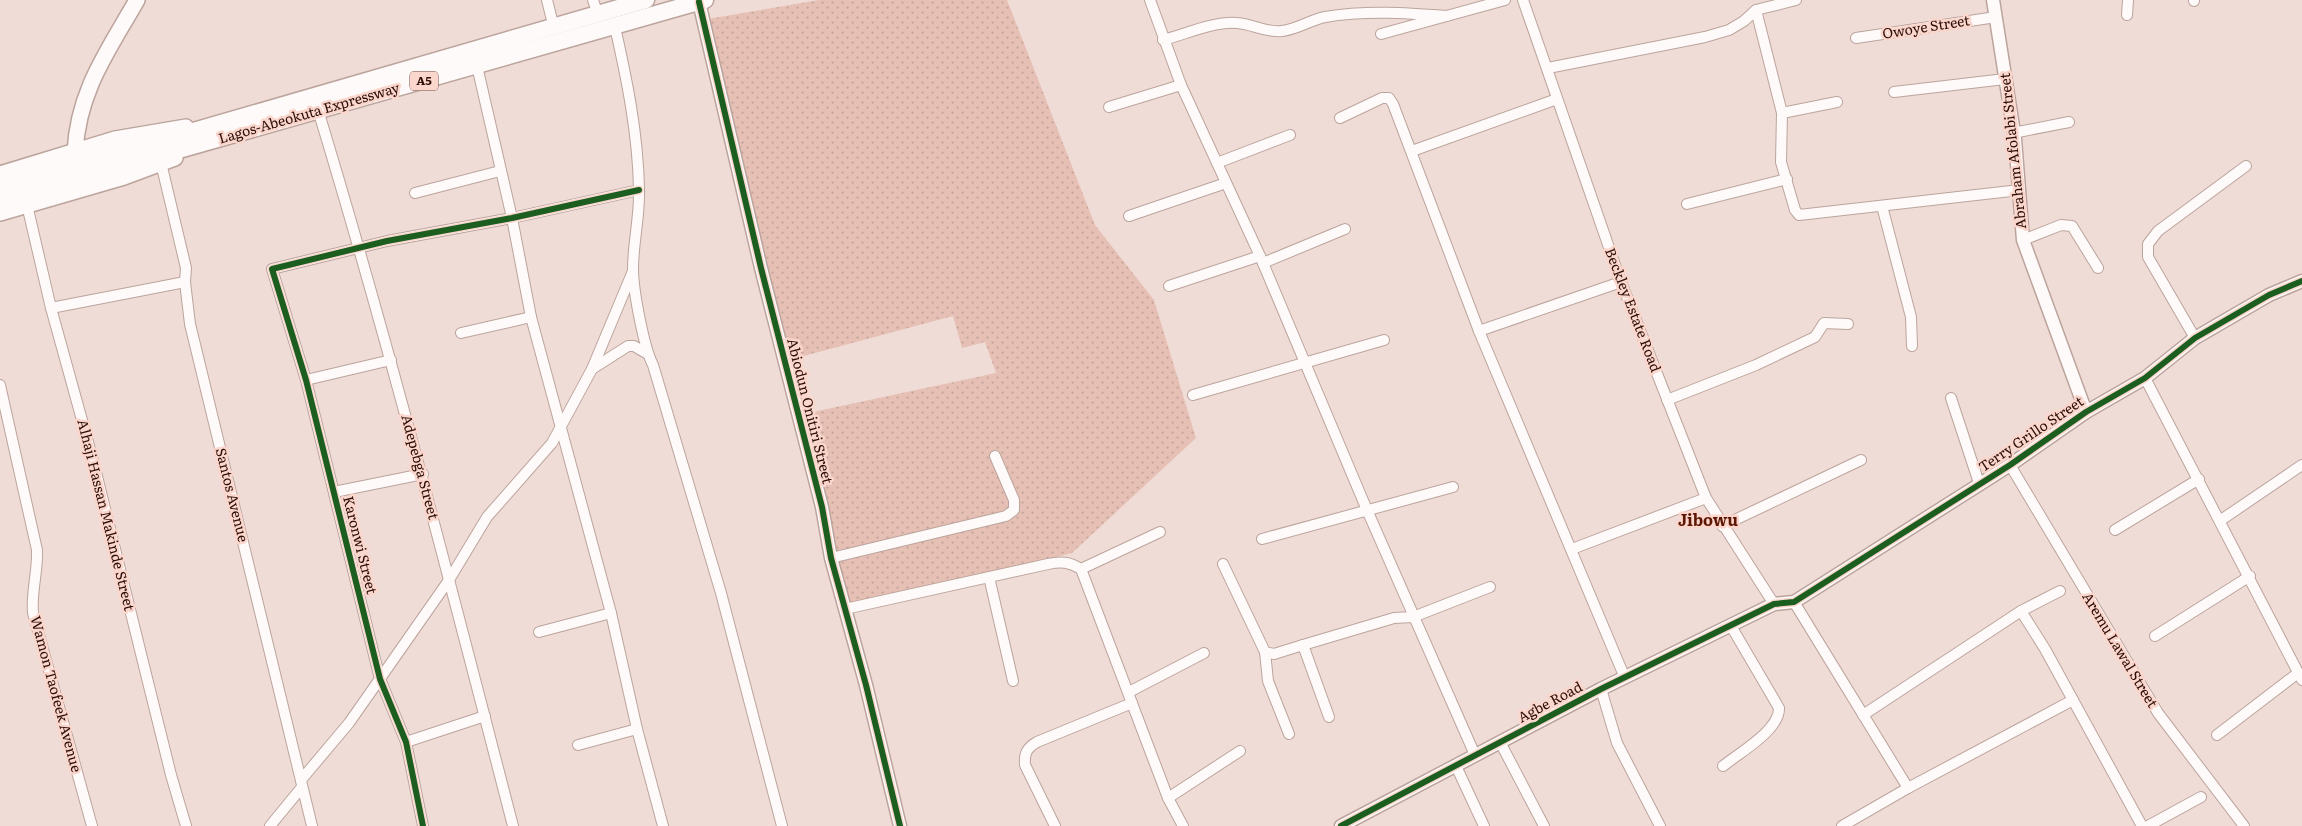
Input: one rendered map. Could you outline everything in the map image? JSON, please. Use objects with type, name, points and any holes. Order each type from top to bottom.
[{"type":"highway","name":"Lagos-Abeokuta Expressway","points":[[0,201],[554,28],[595,8],[646,0]]},
{"type":"highway","name":"Lagos-Abeokuta Expressway","points":[[0,187],[251,122],[318,110],[702,1]]},
{"type":"main road","points":[[72,153],[74,115],[80,93],[127,0]]},
{"type":"main road","points":[[72,153],[83,100],[98,68],[137,0]]},
{"type":"main road","points":[[0,174],[114,139],[251,122]]},
{"type":"main road","points":[[0,213],[161,163],[251,122]]},
{"type":"street","points":[[547,0],[554,28]]},
{"type":"street","points":[[1150,0],[1181,85],[1261,260],[1413,617],[1475,755]]},
{"type":"street","points":[[1381,34],[1505,0]]},
{"type":"street","name":"Beckley Estate Road","points":[[1523,0],[1621,282],[1706,498],[1722,526],[1754,571],[1774,604]]},
{"type":"street","points":[[1548,68],[1705,37],[1728,30],[1744,22],[1756,10],[1796,0]]},
{"type":"street","name":"Abraham Afolabi Street","points":[[1993,0],[2013,132],[2020,190],[2023,240],[2086,412]]},
{"type":"street","points":[[2128,0],[2128,15]]},
{"type":"street","name":"Abiodun Onitiri Street","points":[[702,1],[761,268],[900,826]]},
{"type":"street","points":[[1756,10],[1782,113],[1781,162],[1788,179],[1795,210],[1799,215],[2020,190]]},
{"type":"street","points":[[1163,40],[1225,23],[1245,24],[1262,29],[1280,31],[1300,28],[1307,23],[1334,16],[1390,11],[1447,16]]},
{"type":"street","name":"Owoye Street","points":[[1856,38],[1996,17]]},
{"type":"street","points":[[615,27],[626,76],[635,136],[639,190],[633,271],[646,353],[653,366],[721,593],[782,826]]},
{"type":"street","points":[[477,66],[512,218],[531,318],[611,613],[637,729],[663,826]]},
{"type":"street","points":[[1894,92],[2005,78]]},
{"type":"street","points":[[1109,107],[1181,85]]},
{"type":"street","points":[[1340,118],[1382,98],[1389,98],[1393,104],[1412,151],[1427,198],[1479,331],[1625,678]]},
{"type":"street","points":[[1412,151],[1557,99]]},
{"type":"street","points":[[1782,113],[1837,102]]},
{"type":"street","name":"Adepebga Street","points":[[318,110],[360,249],[423,474],[513,826]]},
{"type":"street","points":[[2013,132],[2070,122]]},
{"type":"street","points":[[1217,163],[1290,135]]},
{"type":"street","name":"Santos Avenue","points":[[161,163],[186,268],[185,282],[190,324],[312,826]]},
{"type":"street","points":[[2195,338],[2148,257],[2148,244],[2158,231],[2246,166]]},
{"type":"street","points":[[415,193],[500,171]]},
{"type":"street","points":[[1687,204],[1788,179]]},
{"type":"street","points":[[1130,216],[1226,183]]},
{"type":"street","points":[[360,249],[387,241],[512,218],[639,190]]},
{"type":"street","name":"Alhaji Hassan Makinde Street","points":[[27,205],[51,308],[93,460],[171,775],[186,826]]},
{"type":"street","points":[[1882,206],[1911,317],[1912,346]]},
{"type":"street","points":[[2023,240],[2062,226],[2072,226],[2098,268]]},
{"type":"street","points":[[1169,286],[1261,260],[1345,229]]},
{"type":"street","name":"Karonwi Street","points":[[360,249],[272,268],[306,380],[380,679],[406,742],[423,826]]},
{"type":"street","points":[[270,826],[380,679],[449,580],[487,517],[552,443],[592,369],[633,271]]},
{"type":"street","name":"Terry Grillo Street","points":[[1774,604],[1794,602],[2010,464],[2086,412],[2145,378],[2195,338],[2269,295],[2302,281]]},
{"type":"street","points":[[51,308],[185,282]]},
{"type":"street","points":[[1479,331],[1621,282]]},
{"type":"street","points":[[461,333],[531,318]]},
{"type":"street","points":[[1667,400],[1756,365],[1815,337],[1824,323],[1848,324]]},
{"type":"street","points":[[1193,396],[1304,361],[1384,340]]},
{"type":"street","points":[[592,369],[628,346],[634,346],[646,353]]},
{"type":"street","points":[[306,380],[391,360]]},
{"type":"street","points":[[2145,378],[2250,576],[2300,676],[2217,735]]},
{"type":"street","name":"Wamon Taofeek Avenue","points":[[0,385],[38,550],[38,563],[32,599],[33,613],[92,826]]},
{"type":"street","points":[[1951,398],[1979,483]]},
{"type":"street","points":[[832,558],[1006,516],[1014,510],[1014,500],[995,456]]},
{"type":"street","points":[[1722,526],[1861,460]]},
{"type":"street","name":"Aremu Lawal Street","points":[[2010,464],[2158,713],[2244,826]]},
{"type":"street","points":[[2220,520],[2302,465]]},
{"type":"street","points":[[334,492],[423,474]]},
{"type":"street","points":[[2116,530],[2199,479]]},
{"type":"street","points":[[1262,539],[1453,487]]},
{"type":"street","points":[[1572,549],[1706,498]]},
{"type":"street","points":[[1081,570],[1160,532]]},
{"type":"street","points":[[845,609],[1061,562],[1071,563],[1081,570],[1168,798],[1183,826]]},
{"type":"street","points":[[1223,564],[1265,652],[1268,681],[1289,734]]},
{"type":"street","points":[[2155,636],[2250,576]]},
{"type":"street","points":[[989,577],[1012,681]]},
{"type":"street","points":[[1265,652],[1274,654],[1394,618],[1413,617],[1490,587]]},
{"type":"street","points":[[1863,715],[2021,611],[2060,591]]},
{"type":"street","points":[[1794,602],[1908,788]]},
{"type":"street","name":"Agbe Road","points":[[1341,826],[1358,822],[1475,755],[1601,689],[1774,604]]},
{"type":"street","points":[[2021,611],[2073,700],[2142,826]]},
{"type":"street","points":[[539,632],[611,613]]},
{"type":"street","points":[[1723,766],[1770,729],[1780,715],[1779,708],[1731,626]]},
{"type":"street","points":[[1303,645],[1329,716]]},
{"type":"street","points":[[1129,692],[1204,653]]},
{"type":"street","points":[[1601,689],[1618,743],[1660,826]]},
{"type":"street","points":[[1846,825],[1908,788],[2073,700]]},
{"type":"street","points":[[1055,826],[1025,765],[1024,754],[1029,747],[1037,742],[1132,703]]},
{"type":"street","points":[[406,742],[485,716]]},
{"type":"street","points":[[578,745],[637,729]]},
{"type":"street","points":[[1500,742],[1544,826]]},
{"type":"street","points":[[1168,798],[1240,751]]},
{"type":"street","points":[[1456,766],[1484,826]]},
{"type":"street","points":[[2148,826],[2201,797]]},
{"type":"shaded area","points":[[819,0],[1007,0],[1095,225],[1154,300],[1196,438],[1072,553],[849,609],[799,415],[996,373],[985,342],[962,348],[953,316],[785,361],[696,21]]},
{"type":"cycle path","points":[[699,2],[761,268],[822,507],[831,558],[866,685],[900,826]]},
{"type":"cycle path","points":[[423,826],[406,742],[380,679],[306,380],[272,269],[387,241],[512,218],[639,190]]},
{"type":"cycle path","points":[[1341,826],[1601,689],[1774,604],[1794,602],[2010,465],[2086,412],[2145,378],[2195,338],[2269,295],[2302,281]]},
{"type":"district","name":"Jibowu","points":[[1708,520]]}]
